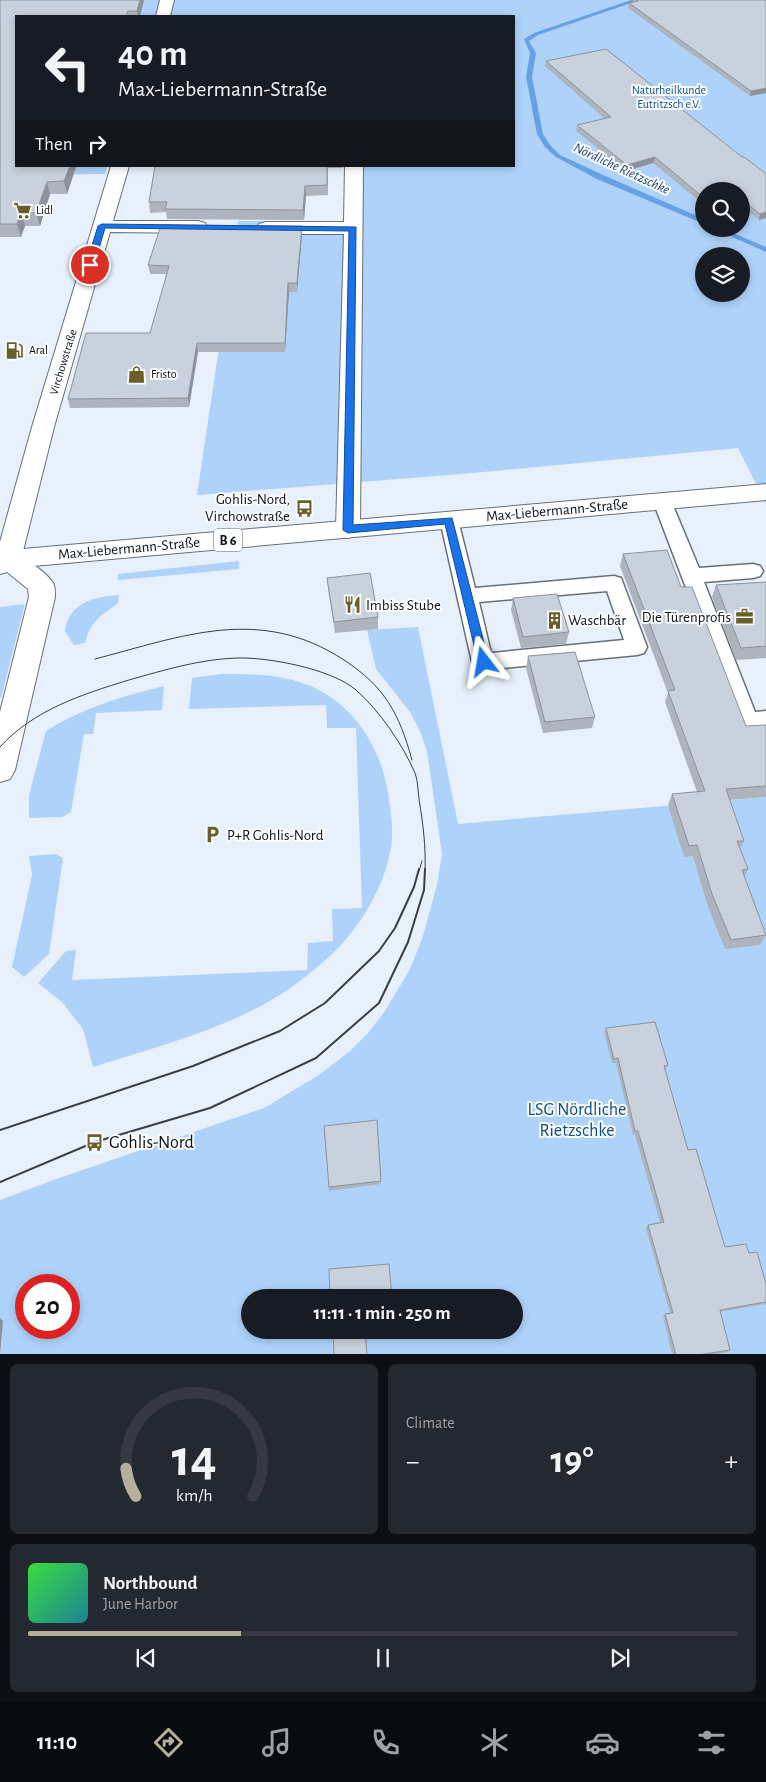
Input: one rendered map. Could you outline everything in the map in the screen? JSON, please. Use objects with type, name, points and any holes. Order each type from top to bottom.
[{"type":"street","points":[[163,15],[167,0]]},
{"type":"street","name":"Virchowstraße","points":[[3,561],[120,167]]},
{"type":"street","points":[[348,530],[354,167]]},
{"type":"street","points":[[102,226],[219,227]]},
{"type":"street","points":[[247,228],[353,228]]},
{"type":"street","name":"Max-Liebermann-Straße","points":[[3,561],[766,492]]},
{"type":"street","points":[[0,770],[42,597],[41,586],[3,561]]},
{"type":"lane","points":[[662,501],[748,722],[766,720]]},
{"type":"lane","points":[[449,520],[484,662],[637,647],[614,583],[468,596]]},
{"type":"lane","points":[[692,576],[754,571]]},
{"type":"green space","name":"Naturheilkunde Eutritzsch e.V.","points":[[0,0],[766,0],[766,504],[738,448],[473,473],[197,495],[238,221],[363,221],[363,167],[515,167],[515,15],[15,15],[15,167],[107,167],[105,174],[0,175]]},
{"type":"green space","points":[[239,561],[239,569],[118,580],[118,574]]},
{"type":"green space","points":[[119,595],[118,603],[93,624],[85,643],[74,645],[65,631],[67,621],[77,607],[101,597]]},
{"type":"green space","points":[[25,604],[1,698],[0,698],[0,607]]},
{"type":"green space","name":"LSG Nördliche Rietzschke","points":[[418,627],[458,824],[766,797],[766,1354],[0,1354],[0,1200],[264,1108],[319,1075],[350,1051],[368,1033],[385,1011],[410,969],[422,939],[437,885],[442,854],[427,751],[420,731],[410,712],[376,669],[367,630]]},
{"type":"green space","points":[[221,674],[246,674],[294,680],[317,689],[333,699],[359,723],[377,754],[387,788],[392,837],[388,862],[370,905],[352,932],[331,955],[298,983],[261,1006],[220,1025],[93,1067],[83,1029],[62,1002],[38,983],[66,951],[76,950],[72,980],[307,970],[308,943],[333,941],[332,909],[362,908],[356,728],[327,728],[326,705],[189,709],[192,678]]},
{"type":"green space","points":[[164,686],[162,710],[96,713],[93,734],[84,734],[71,812],[62,817],[29,818],[29,795],[46,731],[88,709]]},
{"type":"green space","points":[[56,854],[63,858],[49,954],[24,977],[12,967],[32,875],[29,856]]},
{"type":"building","points":[[0,0],[140,0],[137,11],[128,11],[126,15],[15,15],[15,167],[70,167],[64,181],[47,182],[36,213],[21,213],[17,224],[0,224]]},
{"type":"building","points":[[636,0],[766,0],[766,88],[751,91],[629,3],[638,1]]},
{"type":"building","points":[[606,49],[766,174],[766,212],[760,214],[750,206],[750,182],[695,182],[695,190],[655,157],[627,165],[577,125],[611,117],[546,61]]},
{"type":"building","points":[[155,167],[327,167],[327,185],[305,186],[303,210],[165,209],[167,202],[149,202]]},
{"type":"building","points":[[161,225],[302,226],[297,283],[288,283],[285,343],[197,343],[188,398],[68,399],[86,333],[150,333],[169,266],[148,265]]},
{"type":"building","points":[[667,550],[681,587],[692,587],[746,726],[766,725],[766,786],[726,789],[744,841],[737,841],[748,869],[742,870],[766,935],[731,940],[712,894],[697,845],[689,846],[672,794],[705,791],[668,691],[675,690],[623,554]]},
{"type":"building","points":[[370,573],[378,617],[334,622],[327,578]]},
{"type":"building","points":[[766,582],[766,646],[741,648],[716,585]]},
{"type":"building","points":[[557,594],[569,632],[523,637],[513,598]]},
{"type":"building","points":[[575,652],[595,717],[545,722],[528,656]]},
{"type":"building","points":[[655,1022],[668,1065],[664,1066],[688,1150],[696,1149],[725,1247],[746,1244],[749,1253],[757,1252],[766,1284],[766,1302],[720,1310],[730,1350],[704,1354],[676,1354],[665,1314],[673,1313],[648,1225],[664,1222],[638,1131],[635,1131],[618,1058],[614,1059],[606,1028]]},
{"type":"building","points":[[377,1120],[381,1181],[329,1187],[324,1126]]},
{"type":"building","points":[[389,1264],[391,1289],[330,1289],[329,1269]]},
{"type":"building","points":[[333,1339],[366,1339],[367,1354],[334,1354]]},
{"type":"waterway","name":"Nördliche Rietzschke","points":[[637,0],[536,34],[526,40],[533,53],[529,77],[540,134],[547,146],[558,156],[600,177],[695,218]]},
{"type":"waterway","name":"Nördliche Rietzschke","points":[[736,237],[766,250]]},
{"type":"tram line","points":[[95,659],[159,642],[221,630],[252,629],[282,633],[313,643],[344,660],[370,680],[396,715],[412,760]]},
{"type":"tram line","points":[[0,747],[28,723],[60,705],[112,685],[169,669],[210,660],[250,658],[282,662],[316,670],[345,683],[365,698],[390,728],[404,751],[417,779],[424,835],[425,869]]},
{"type":"tram line","points":[[419,871],[422,861]]},
{"type":"tram line","points":[[0,1130],[193,1066],[280,1031],[325,1003],[379,951],[395,928],[414,887],[419,869]]},
{"type":"tram line","points":[[0,1182],[95,1142],[210,1108],[316,1058],[379,1003],[408,942],[424,890],[425,869]]},
{"type":"place","name":"Lidl","points":[[22,210]]},
{"type":"place","name":"Aral","points":[[15,350]]},
{"type":"place","name":"Fristo","points":[[137,374]]},
{"type":"place","name":"Gohlis-Nord, Virchowstraße","points":[[304,508]]},
{"type":"place","name":"Imbiss Stube","points":[[352,605]]},
{"type":"place","name":"Die Türenprofis","points":[[745,617]]},
{"type":"place","name":"Waschbär","points":[[554,620]]},
{"type":"place","name":"P+R Gohlis-Nord","points":[[213,835]]},
{"type":"place","name":"Gohlis-Nord","points":[[95,1142]]},
{"type":"route","points":[[90,265],[102,226],[353,228],[348,530],[449,520],[484,662]]}]
